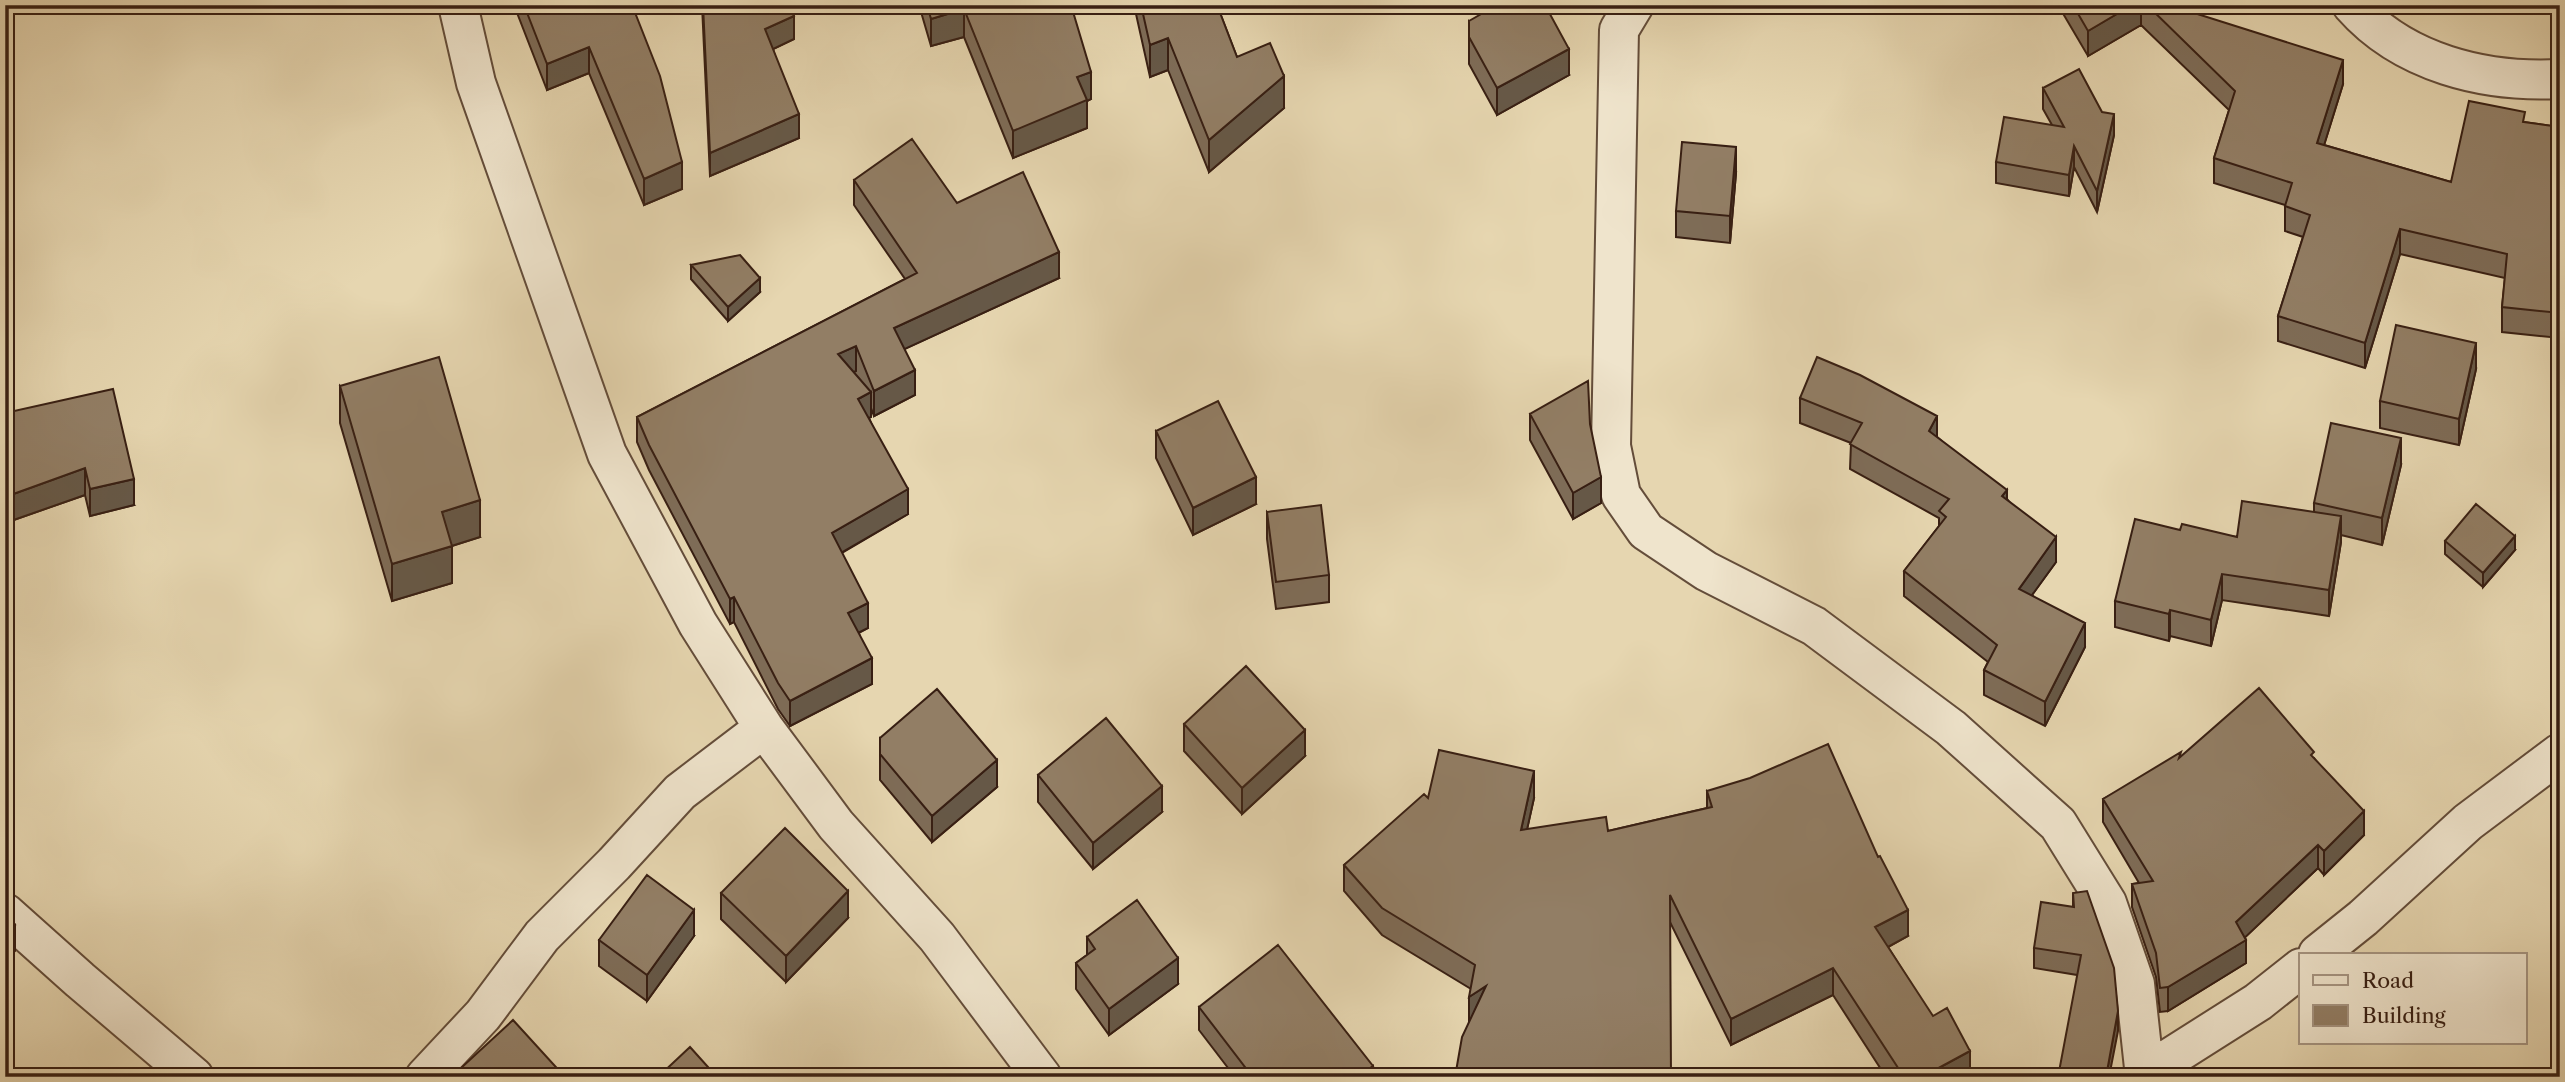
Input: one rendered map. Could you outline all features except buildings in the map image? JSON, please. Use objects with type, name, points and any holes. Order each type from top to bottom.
[{"type":"street","points":[[458,5],[476,83],[607,454],[698,624],[764,728],[836,825],[937,937],[1042,1077]]},
{"type":"street","points":[[1634,5],[1619,30],[1611,446],[1621,495],[1646,531],[1706,571],[1814,626],[1951,729],[2058,824],[2107,903],[2135,984],[2145,1075],[2258,1002],[2299,970]]},
{"type":"street","points":[[2352,5],[2366,21],[2402,47],[2453,69],[2532,80],[2560,79]]},
{"type":"street","points":[[425,1077],[483,1015],[542,936],[614,864],[680,792],[764,728]]},
{"type":"street","points":[[2319,953],[2363,918],[2468,822],[2560,753]]},
{"type":"street","points":[[5,913],[194,1077]]}]
